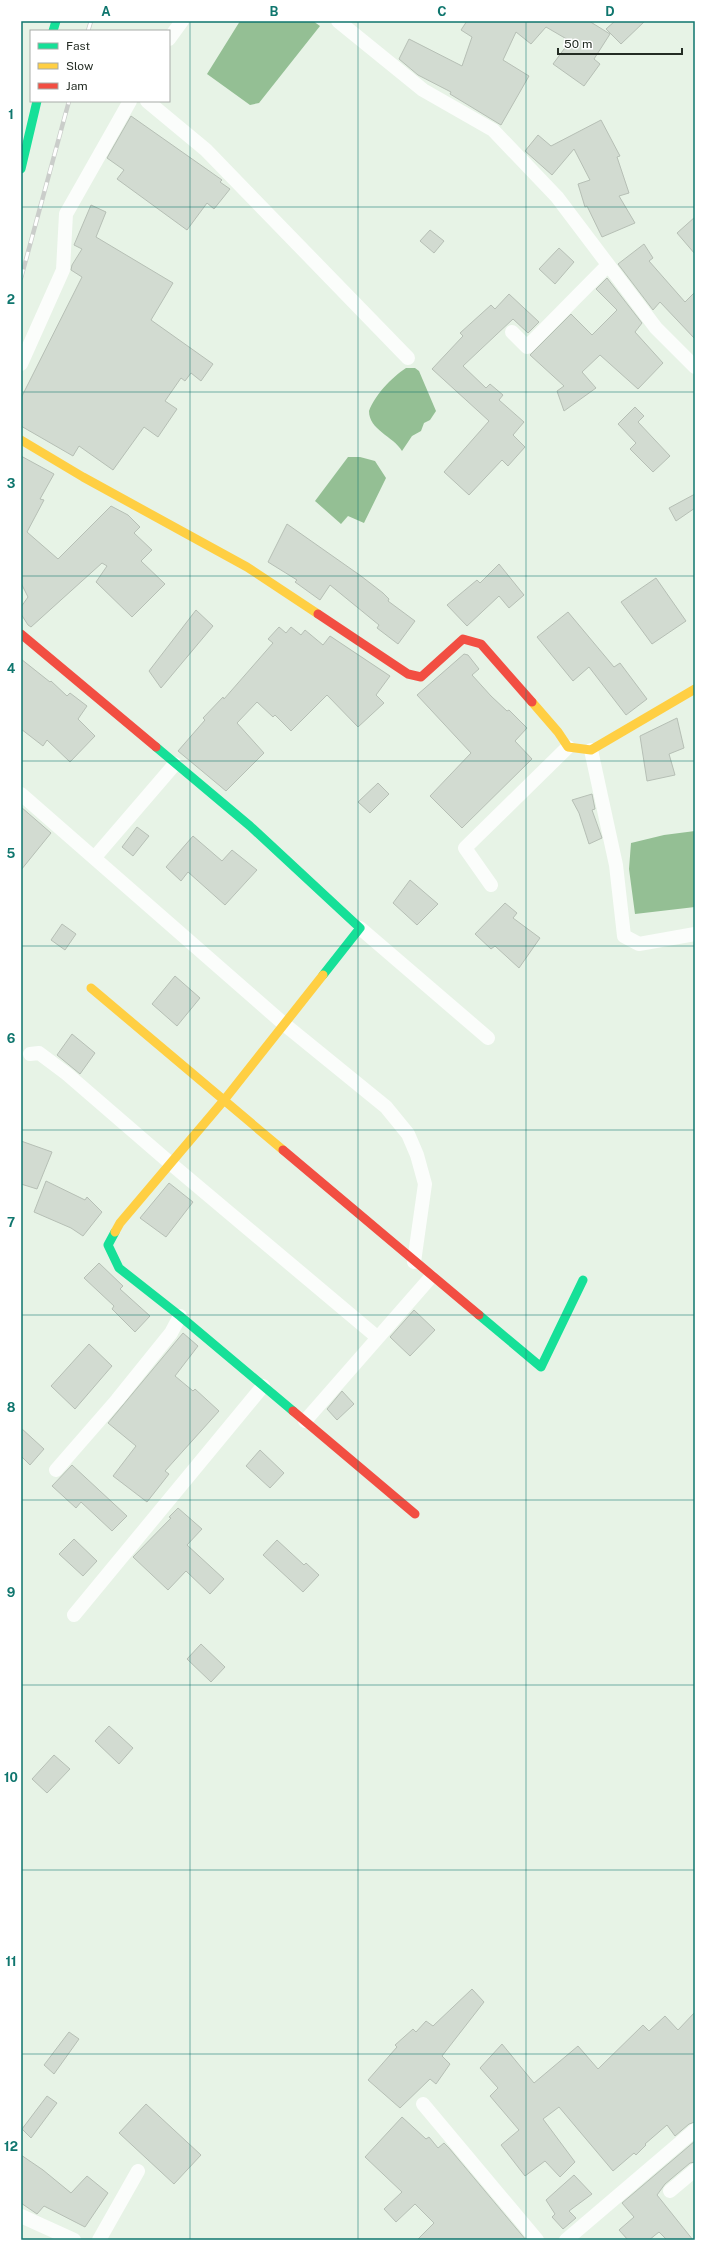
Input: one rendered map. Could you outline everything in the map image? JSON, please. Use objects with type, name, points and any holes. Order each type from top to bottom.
[{"type":"main road","points":[[21,169],[37,102]]},
{"type":"main road","points":[[21,440],[83,477],[247,567],[408,674],[422,677],[463,639],[481,644],[558,732],[568,747],[591,750],[695,689]]},
{"type":"main road","points":[[21,634],[250,826],[360,928],[225,1099],[120,1223],[108,1245],[119,1268],[180,1316],[415,1514]]},
{"type":"main road","points":[[91,988],[225,1099],[431,1277],[541,1367],[583,1280]]},
{"type":"street","points":[[170,38],[182,21]]},
{"type":"street","points":[[338,21],[423,90],[493,130],[557,197],[656,328],[695,367]]},
{"type":"street","points":[[21,364],[63,270],[66,214],[129,102]]},
{"type":"street","points":[[148,102],[206,150],[408,358]]},
{"type":"street","points":[[512,332],[527,347],[608,264]]},
{"type":"street","points":[[491,885],[465,848],[568,747]]},
{"type":"street","points":[[591,750],[616,865],[624,936],[639,944],[695,934]]},
{"type":"street","points":[[95,857],[175,764]]},
{"type":"street","points":[[21,794],[95,857],[284,1024],[386,1107],[408,1134],[417,1155],[425,1184],[414,1262]]},
{"type":"street","points":[[360,928],[488,1038]]},
{"type":"street","points":[[30,1054],[39,1053],[67,1074],[170,1163],[377,1337]]},
{"type":"street","points":[[305,1421],[431,1277]]},
{"type":"street","points":[[56,1470],[117,1400],[171,1333],[180,1316]]},
{"type":"street","points":[[74,1615],[263,1386]]},
{"type":"street","points":[[423,2104],[537,2240]]},
{"type":"street","points":[[566,2240],[695,2130]]},
{"type":"street","points":[[670,2191],[695,2170]]},
{"type":"street","points":[[99,2240],[138,2171]]},
{"type":"street","points":[[21,2216],[74,2240]]},
{"type":"shaded area","points":[[240,21],[313,21],[320,26],[259,103],[250,105],[207,74]]},
{"type":"shaded area","points":[[406,368],[415,368],[419,371],[436,411],[430,420],[424,423],[421,431],[412,436],[402,451],[393,441],[377,428],[370,418],[369,411],[375,399],[384,387]]},
{"type":"shaded area","points":[[348,457],[360,457],[375,461],[386,478],[364,523],[348,516],[341,524],[315,501]]},
{"type":"shaded area","points":[[695,831],[695,907],[635,914],[629,869],[631,843],[664,835]]},
{"type":"building","points":[[467,21],[589,21],[610,34],[594,59],[600,64],[584,86],[553,64],[570,41],[546,27],[531,44],[516,32],[503,60],[529,76],[501,125],[450,94],[451,92],[418,75],[399,59],[409,39],[462,66],[472,37],[461,30]]},
{"type":"building","points":[[615,21],[645,21],[621,44],[606,29]]},
{"type":"building","points":[[131,116],[222,180],[220,182],[230,189],[214,209],[207,203],[187,230],[117,179],[124,170],[107,158]]},
{"type":"building","points":[[601,120],[620,156],[617,157],[629,193],[619,196],[635,223],[602,237],[587,206],[585,207],[578,184],[590,180],[574,149],[552,175],[525,151],[538,135],[551,146]]},
{"type":"building","points":[[91,205],[106,212],[96,237],[173,283],[151,320],[213,364],[201,381],[191,373],[185,381],[181,378],[165,401],[177,409],[158,437],[144,427],[113,470],[79,446],[73,456],[21,426],[21,398],[82,277],[71,270],[72,265],[82,249],[74,245]]},
{"type":"building","points":[[695,217],[695,254],[677,233]]},
{"type":"building","points":[[430,230],[444,241],[434,253],[420,241]]},
{"type":"building","points":[[644,244],[653,258],[649,261],[685,302],[695,292],[695,339],[660,302],[653,310],[618,264]]},
{"type":"building","points":[[559,248],[574,262],[555,284],[539,269]]},
{"type":"building","points":[[607,278],[642,323],[635,332],[663,363],[638,389],[600,355],[582,372],[596,388],[564,411],[557,391],[564,386],[530,355],[571,314],[592,335],[617,310],[596,289]]},
{"type":"building","points":[[509,294],[539,322],[528,333],[513,319],[463,366],[486,388],[490,384],[503,395],[499,400],[524,422],[513,435],[525,447],[508,466],[502,460],[469,495],[444,472],[489,421],[432,369],[463,336],[460,333],[491,305],[495,309]]},
{"type":"building","points":[[635,407],[644,416],[638,422],[670,456],[653,472],[630,449],[636,443],[618,424]]},
{"type":"building","points":[[21,456],[54,474],[40,499],[44,500],[27,532],[58,559],[111,506],[128,515],[140,527],[134,533],[152,550],[141,561],[165,584],[132,617],[96,582],[107,566],[102,563],[31,627],[28,625],[21,614],[21,607],[28,597],[21,583]]},
{"type":"building","points":[[695,494],[695,508],[676,521],[669,508]]},
{"type":"building","points":[[287,524],[361,576],[383,593],[389,599],[388,601],[415,621],[398,644],[377,628],[379,625],[330,585],[320,600],[295,582],[297,580],[268,562]]},
{"type":"building","points":[[499,564],[524,595],[509,608],[499,596],[467,626],[447,605],[477,580],[480,583]]},
{"type":"building","points":[[656,578],[686,621],[652,644],[621,602]]},
{"type":"building","points":[[196,610],[213,626],[161,688],[149,671]]},
{"type":"building","points":[[568,612],[614,667],[620,663],[647,699],[626,715],[589,667],[573,681],[537,637]]},
{"type":"building","points":[[279,627],[286,633],[291,627],[301,635],[305,630],[323,645],[330,636],[390,676],[376,695],[384,703],[358,727],[327,695],[291,731],[275,715],[273,717],[257,702],[237,723],[264,753],[226,791],[178,751],[205,720],[203,718],[223,697],[224,699],[273,643],[268,639]]},
{"type":"building","points":[[464,654],[468,655],[479,669],[472,675],[491,696],[507,711],[509,710],[527,728],[515,741],[532,759],[462,828],[430,796],[471,753],[417,695]]},
{"type":"building","points":[[21,659],[50,682],[51,681],[67,696],[70,693],[87,706],[78,719],[95,736],[70,762],[47,740],[43,746],[21,729]]},
{"type":"building","points":[[677,718],[684,748],[669,754],[675,775],[647,781],[640,736]]},
{"type":"building","points":[[378,783],[389,794],[370,813],[358,802]]},
{"type":"building","points":[[592,794],[595,809],[592,810],[602,838],[589,844],[579,813],[572,800]]},
{"type":"building","points":[[21,807],[51,833],[21,870]]},
{"type":"building","points":[[137,827],[149,836],[133,856],[122,847]]},
{"type":"building","points":[[193,836],[222,861],[232,850],[257,870],[225,905],[188,872],[181,881],[166,867]]},
{"type":"building","points":[[410,880],[438,904],[417,925],[393,903]]},
{"type":"building","points":[[505,903],[517,913],[513,918],[540,938],[519,968],[495,946],[491,949],[475,934]]},
{"type":"building","points":[[62,924],[76,934],[65,950],[51,940]]},
{"type":"building","points":[[175,976],[200,998],[177,1026],[152,1004]]},
{"type":"building","points":[[72,1034],[95,1053],[80,1074],[57,1055]]},
{"type":"building","points":[[21,1141],[52,1152],[37,1189],[21,1184]]},
{"type":"building","points":[[46,1181],[85,1200],[87,1197],[102,1212],[83,1236],[71,1228],[34,1212]]},
{"type":"building","points":[[169,1183],[193,1202],[166,1237],[140,1218]]},
{"type":"building","points":[[99,1263],[123,1286],[120,1289],[150,1316],[135,1332],[112,1309],[114,1306],[84,1278]]},
{"type":"building","points":[[414,1310],[435,1330],[410,1356],[390,1337]]},
{"type":"building","points":[[183,1333],[198,1346],[175,1376],[193,1391],[195,1389],[219,1411],[165,1471],[169,1474],[147,1502],[113,1476],[136,1446],[108,1423]]},
{"type":"building","points":[[89,1344],[112,1366],[75,1409],[51,1386]]},
{"type":"building","points":[[342,1391],[354,1404],[337,1420],[327,1409]]},
{"type":"building","points":[[21,1428],[44,1449],[30,1465],[21,1456]]},
{"type":"building","points":[[260,1450],[284,1473],[270,1488],[246,1466]]},
{"type":"building","points":[[72,1465],[127,1516],[112,1531],[81,1502],[76,1508],[52,1486]]},
{"type":"building","points":[[178,1508],[202,1529],[187,1545],[224,1579],[210,1594],[186,1571],[168,1590],[133,1557],[171,1518],[169,1517]]},
{"type":"building","points":[[74,1539],[97,1561],[83,1576],[59,1554]]},
{"type":"building","points":[[277,1540],[304,1565],[306,1563],[319,1575],[303,1592],[263,1555]]},
{"type":"building","points":[[201,1644],[225,1667],[211,1682],[187,1659]]},
{"type":"building","points":[[109,1726],[133,1748],[119,1764],[95,1741]]},
{"type":"building","points":[[54,1755],[70,1769],[47,1793],[32,1779]]},
{"type":"building","points":[[472,1989],[484,2002],[442,2056],[450,2064],[436,2084],[430,2079],[400,2108],[368,2080],[397,2047],[395,2045],[413,2029],[416,2032],[426,2021],[433,2026]]},
{"type":"building","points":[[695,2012],[695,2122],[689,2124],[675,2136],[667,2125],[645,2144],[646,2145],[636,2155],[634,2153],[613,2171],[559,2107],[543,2119],[575,2162],[560,2177],[545,2161],[525,2176],[501,2145],[519,2130],[490,2096],[498,2088],[480,2068],[502,2044],[534,2083],[578,2046],[598,2069],[643,2025],[649,2031],[665,2016],[678,2030]]},
{"type":"building","points":[[69,2032],[79,2039],[54,2074],[44,2065]]},
{"type":"building","points":[[47,2096],[57,2103],[31,2138],[22,2129]]},
{"type":"building","points":[[146,2104],[201,2155],[174,2184],[119,2133]]},
{"type":"building","points":[[402,2117],[426,2139],[429,2137],[438,2148],[444,2143],[526,2240],[417,2240],[434,2223],[415,2204],[396,2222],[384,2209],[402,2192],[365,2157]]},
{"type":"building","points":[[695,2141],[695,2162],[690,2163],[665,2184],[657,2195],[693,2240],[667,2240],[659,2232],[649,2240],[628,2240],[619,2230],[634,2217],[622,2203]]},
{"type":"building","points":[[21,2155],[43,2170],[71,2193],[87,2176],[108,2193],[85,2227],[44,2206],[37,2214],[21,2203]]},
{"type":"building","points":[[574,2175],[592,2194],[569,2211],[576,2218],[563,2229],[552,2217],[555,2214],[546,2200]]},
{"type":"railway","points":[[88,30],[91,21]]},
{"type":"railway","points":[[21,278],[69,102]]},
{"type":"traffic: fast","points":[[53,30],[56,21]]},
{"type":"traffic: fast","points":[[21,169],[37,102]]},
{"type":"traffic: fast","points":[[156,747],[250,826],[360,928],[323,975]]},
{"type":"traffic: fast","points":[[115,1232],[108,1245],[119,1268],[180,1316],[293,1411]]},
{"type":"traffic: fast","points":[[479,1315],[541,1367],[583,1280]]},
{"type":"traffic: slow","points":[[21,440],[83,477],[247,567],[318,614]]},
{"type":"traffic: slow","points":[[532,702],[558,732],[568,747],[591,750],[695,689]]},
{"type":"traffic: slow","points":[[115,1232],[120,1223],[225,1099],[323,975]]},
{"type":"traffic: slow","points":[[91,988],[283,1150]]},
{"type":"traffic: jam","points":[[318,614],[408,674],[421,677],[463,639],[481,644],[532,702]]},
{"type":"traffic: jam","points":[[21,634],[156,747]]},
{"type":"traffic: jam","points":[[283,1150],[479,1315]]},
{"type":"traffic: jam","points":[[293,1411],[415,1514]]}]
